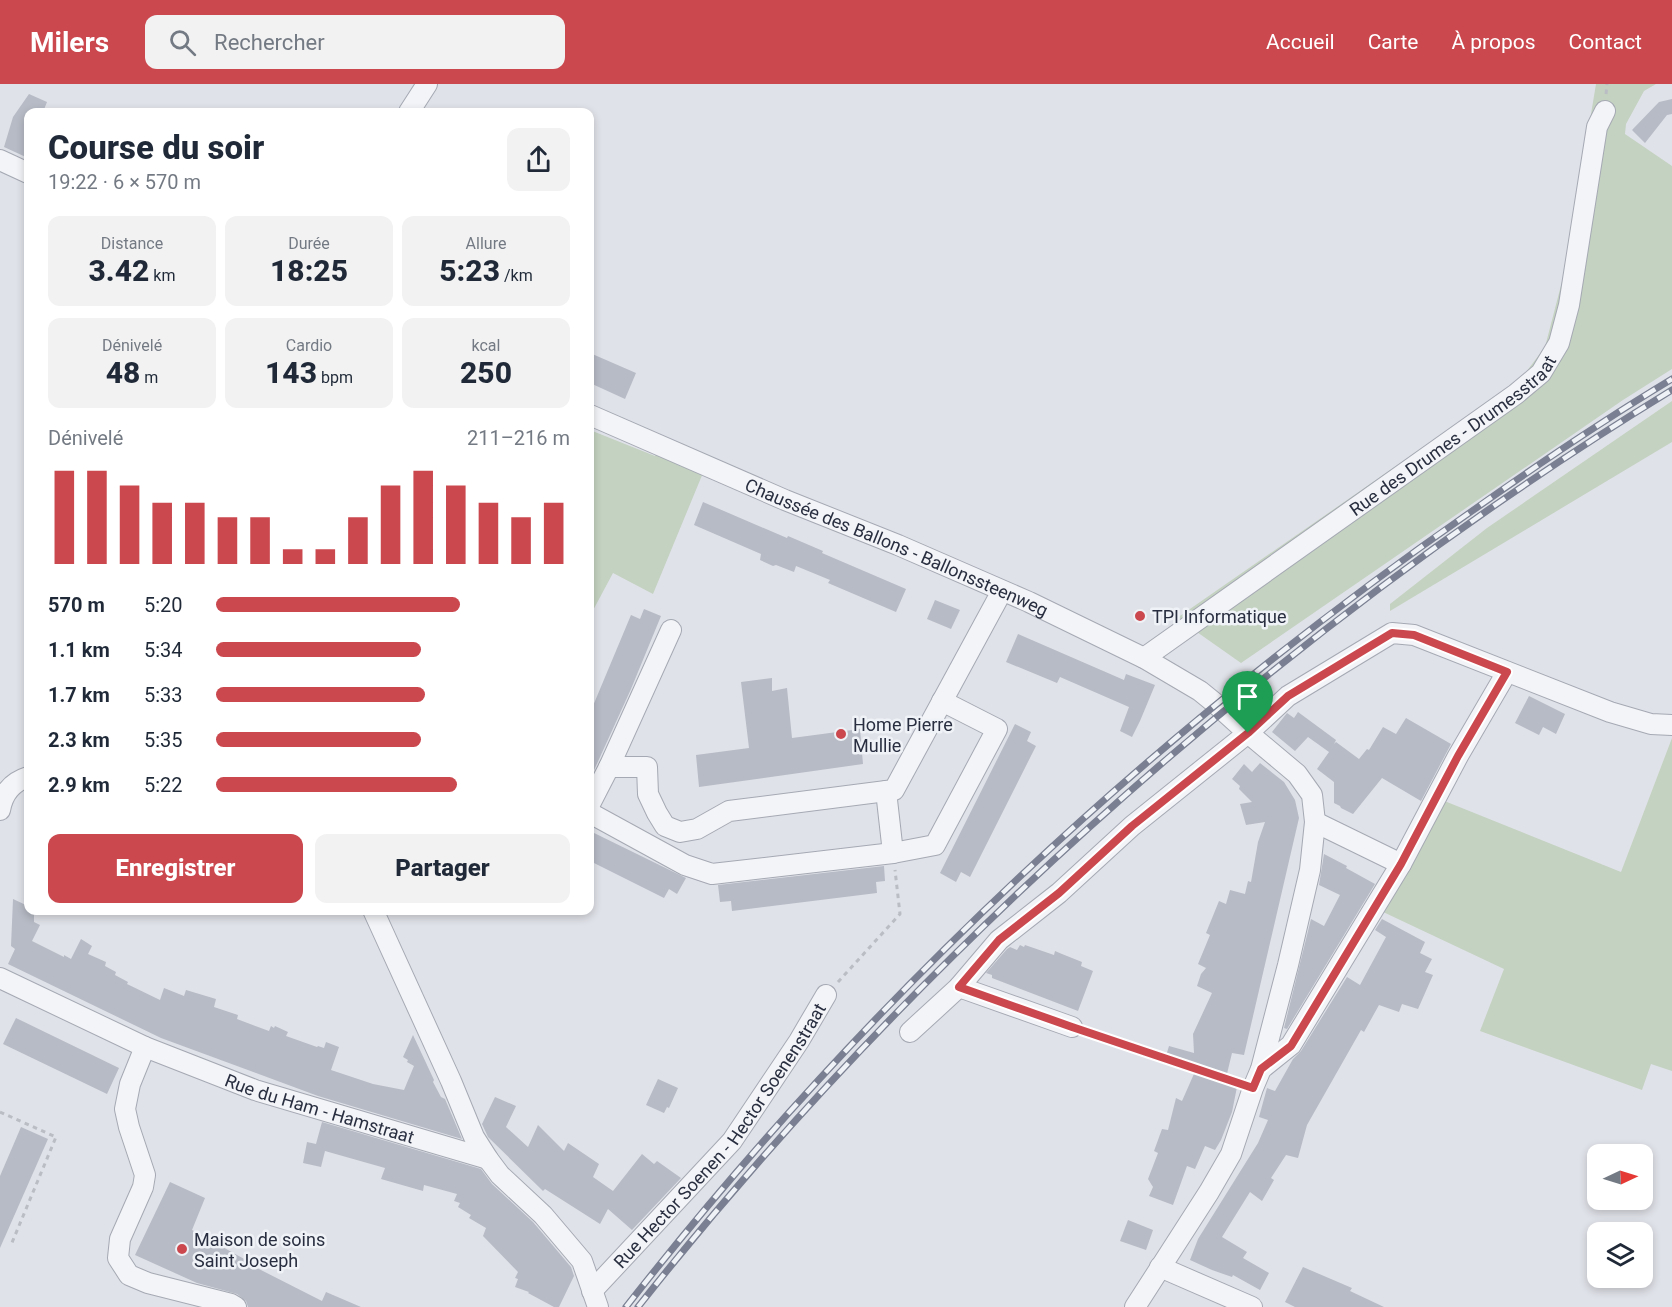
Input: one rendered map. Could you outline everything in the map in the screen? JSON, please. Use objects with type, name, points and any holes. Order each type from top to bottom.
[{"type":"street","points":[[412,108],[427,84]]},
{"type":"street","name":"Rue des Drumes - Drumesstraat","points":[[1144,658],[1516,394],[1541,373],[1559,343],[1569,305],[1597,127],[1605,111]]},
{"type":"street","points":[[0,160],[24,171]]},
{"type":"street","name":"Chaussée des Ballons - Ballonssteenweg","points":[[594,417],[785,501],[898,545],[1144,658],[1200,691],[1297,774],[1311,795],[1315,822],[1310,870],[1261,1069],[1231,1154],[1135,1307]]},
{"type":"street","points":[[609,767],[647,767],[648,794],[657,813],[665,826],[680,831],[697,830],[729,811],[894,790],[1002,591]]},
{"type":"street","points":[[594,796],[671,630]]},
{"type":"street","points":[[910,1032],[959,987],[999,940],[1059,893],[1132,826],[1248,733],[1288,696],[1392,633],[1414,635],[1610,712],[1651,724],[1672,725]]},
{"type":"street","points":[[1261,1069],[1291,1046],[1401,864],[1458,756],[1507,672]]},
{"type":"street","points":[[594,815],[685,865],[712,874],[893,853],[935,845],[997,729],[942,701]]},
{"type":"street","points":[[0,810],[6,791],[17,781],[24,778]]},
{"type":"street","points":[[886,791],[893,853]]},
{"type":"street","points":[[1315,822],[1401,864]]},
{"type":"street","points":[[375,915],[474,1137],[500,1175],[543,1215],[582,1261],[595,1299]]},
{"type":"street","name":"Rue du Ham - Hamstraat","points":[[0,978],[145,1047],[255,1090],[488,1159]]},
{"type":"street","points":[[959,987],[1072,1027]]},
{"type":"street","name":"Rue Hector Soenen - Hector Soenenstraat","points":[[595,1299],[732,1140],[799,1041],[826,995]]},
{"type":"street","points":[[145,1047],[130,1084],[125,1109],[145,1175],[143,1187],[120,1239],[118,1258],[129,1275],[236,1307]]},
{"type":"street","points":[[1160,1267],[1252,1307]]},
{"type":"path","name":"Rue Hector Soenen - Hector Soenenstraat","points":[[826,995],[900,914],[893,853]]},
{"type":"path","points":[[1072,1027],[1253,1088]]},
{"type":"path","points":[[0,1112],[56,1137],[10,1245]]},
{"type":"green space","points":[[1596,84],[1656,84],[1644,91],[1626,124],[1625,134],[1672,166],[1672,369],[1623,400],[1241,663],[1177,618],[1520,380],[1545,347],[1565,270]]},
{"type":"green space","points":[[1672,401],[1672,442],[1390,611],[1390,604],[1487,528]]},
{"type":"green space","points":[[594,432],[655,456],[663,438],[710,456],[653,594],[613,573],[594,609]]},
{"type":"green space","points":[[1672,738],[1672,1071],[1651,1064],[1642,1090],[1480,1031],[1504,969],[1381,911],[1442,800],[1621,872]]},
{"type":"building","points":[[29,94],[47,102],[45,108],[24,108],[24,156],[4,147],[13,117]]},
{"type":"building","points":[[1672,99],[1672,114],[1667,115],[1645,143],[1632,130],[1659,102]]},
{"type":"building","points":[[594,355],[636,373],[625,399],[594,385]]},
{"type":"building","points":[[703,502],[823,551],[822,553],[906,589],[896,612],[828,583],[830,580],[796,566],[794,572],[773,566],[760,560],[761,554],[694,525]]},
{"type":"building","points":[[935,600],[960,610],[951,629],[927,619]]},
{"type":"building","points":[[644,609],[661,616],[594,770],[594,703],[631,615],[640,619]]},
{"type":"building","points":[[1018,634],[1124,680],[1126,674],[1155,685],[1132,737],[1120,731],[1129,707],[1060,677],[1057,683],[1006,662]]},
{"type":"building","name":"Home Pierre Mullie","points":[[772,678],[772,691],[787,688],[792,738],[860,729],[863,764],[699,787],[696,755],[749,748],[741,682]]},
{"type":"building","points":[[1529,696],[1565,714],[1556,734],[1543,727],[1539,735],[1515,723]]},
{"type":"building","points":[[1298,712],[1336,740],[1334,744],[1336,742],[1359,759],[1367,749],[1369,750],[1383,727],[1396,734],[1406,718],[1451,744],[1421,801],[1382,778],[1353,814],[1334,803],[1334,782],[1317,769],[1329,752],[1308,737],[1295,751],[1272,732],[1287,713],[1294,718]]},
{"type":"building","points":[[1015,724],[1031,732],[1027,741],[1036,746],[970,877],[961,872],[956,882],[940,873]]},
{"type":"building","points":[[1260,763],[1284,782],[1295,800],[1299,818],[1244,1055],[1232,1053],[1225,1082],[1237,1087],[1232,1112],[1215,1150],[1205,1146],[1195,1169],[1187,1166],[1173,1205],[1149,1196],[1153,1187],[1148,1179],[1158,1153],[1154,1151],[1162,1129],[1168,1130],[1176,1098],[1182,1101],[1197,1067],[1166,1056],[1169,1046],[1194,1053],[1193,1034],[1212,993],[1197,986],[1206,968],[1198,964],[1210,935],[1206,933],[1219,901],[1226,904],[1230,890],[1245,894],[1248,881],[1251,882],[1258,842],[1265,822],[1246,825],[1240,804],[1252,802],[1232,779],[1244,764],[1252,772]]},
{"type":"building","points":[[594,833],[686,878],[677,894],[669,889],[664,898],[594,863]]},
{"type":"building","points":[[1324,854],[1375,884],[1287,1029],[1284,1028],[1311,919],[1324,926],[1340,895],[1319,885]]},
{"type":"building","points":[[884,866],[885,881],[876,882],[877,893],[732,911],[731,901],[720,902],[718,885]]},
{"type":"building","points":[[13,899],[24,904],[24,915],[34,915],[34,922],[40,925],[32,941],[71,959],[81,939],[92,946],[88,954],[106,962],[105,966],[116,972],[115,975],[128,982],[127,984],[160,1000],[164,988],[184,996],[186,990],[216,999],[214,1007],[238,1015],[237,1019],[269,1031],[271,1026],[274,1028],[275,1026],[288,1032],[286,1036],[317,1047],[324,1048],[326,1042],[339,1047],[331,1070],[373,1084],[404,1090],[414,1066],[403,1057],[413,1035],[433,1082],[441,1097],[445,1099],[462,1139],[318,1096],[161,1038],[8,964],[15,949],[11,946]]},
{"type":"building","points":[[1382,919],[1425,942],[1420,953],[1432,959],[1425,972],[1433,975],[1418,1009],[1402,1004],[1399,1012],[1379,1005],[1364,1032],[1361,1030],[1307,1125],[1298,1158],[1286,1155],[1271,1178],[1274,1180],[1262,1201],[1250,1192],[1222,1237],[1247,1252],[1243,1258],[1269,1273],[1260,1290],[1233,1275],[1232,1277],[1190,1260],[1198,1239],[1258,1143],[1268,1120],[1259,1117],[1267,1088],[1275,1091],[1293,1059],[1301,1051],[1347,977],[1360,985],[1386,937],[1375,930]]},
{"type":"building","points":[[1020,945],[1054,955],[1055,951],[1082,962],[1081,966],[1093,971],[1078,1011],[992,978],[992,975],[986,973],[1007,949],[1010,947],[1017,950]]},
{"type":"building","points":[[16,1018],[119,1068],[107,1094],[3,1044]]},
{"type":"building","points":[[658,1079],[678,1088],[669,1108],[667,1107],[664,1113],[646,1105]]},
{"type":"building","points":[[495,1097],[516,1106],[506,1127],[528,1147],[538,1125],[564,1151],[568,1143],[599,1164],[593,1177],[613,1191],[642,1154],[654,1164],[657,1161],[681,1178],[632,1230],[608,1209],[600,1224],[545,1189],[543,1191],[488,1137],[482,1124]]},
{"type":"building","points":[[322,1122],[481,1169],[492,1184],[533,1222],[571,1267],[574,1276],[559,1307],[554,1307],[529,1292],[515,1287],[518,1272],[483,1236],[486,1228],[469,1218],[471,1215],[458,1207],[460,1203],[454,1201],[457,1194],[424,1185],[423,1191],[381,1179],[385,1168],[325,1151],[321,1167],[303,1163],[307,1142],[316,1144]]},
{"type":"building","points":[[21,1127],[48,1139],[0,1248],[0,1176]]},
{"type":"building","name":"Maison de soins Saint Joseph","points":[[170,1182],[205,1198],[192,1230],[255,1267],[322,1301],[326,1292],[361,1307],[248,1307],[246,1301],[237,1294],[197,1283],[135,1255]]},
{"type":"building","points":[[1128,1220],[1153,1230],[1146,1250],[1120,1241]]},
{"type":"building","points":[[1303,1267],[1352,1288],[1350,1291],[1384,1307],[1295,1307],[1285,1302]]},
{"type":"railway","points":[[626,1307],[718,1194],[814,1085],[915,979],[1019,878],[1127,780],[1239,686],[1354,596],[1521,477],[1672,379]]},
{"type":"railway","points":[[638,1307],[726,1199],[867,1044],[965,944],[1091,826],[1249,690],[1413,563],[1584,445],[1672,390]]},
{"type":"place","name":"TPI Informatique","points":[[1140,616]]},
{"type":"place","name":"Home Pierre Mullie","points":[[841,734]]},
{"type":"place","name":"Maison de soins Saint Joseph","points":[[182,1249]]},
{"type":"route","points":[[1392,633],[1414,635],[1507,672],[1458,756],[1401,864],[1291,1046],[1261,1069],[1253,1088],[959,987],[999,940],[1059,893],[1132,826],[1248,733],[1288,696],[1392,633]]}]
